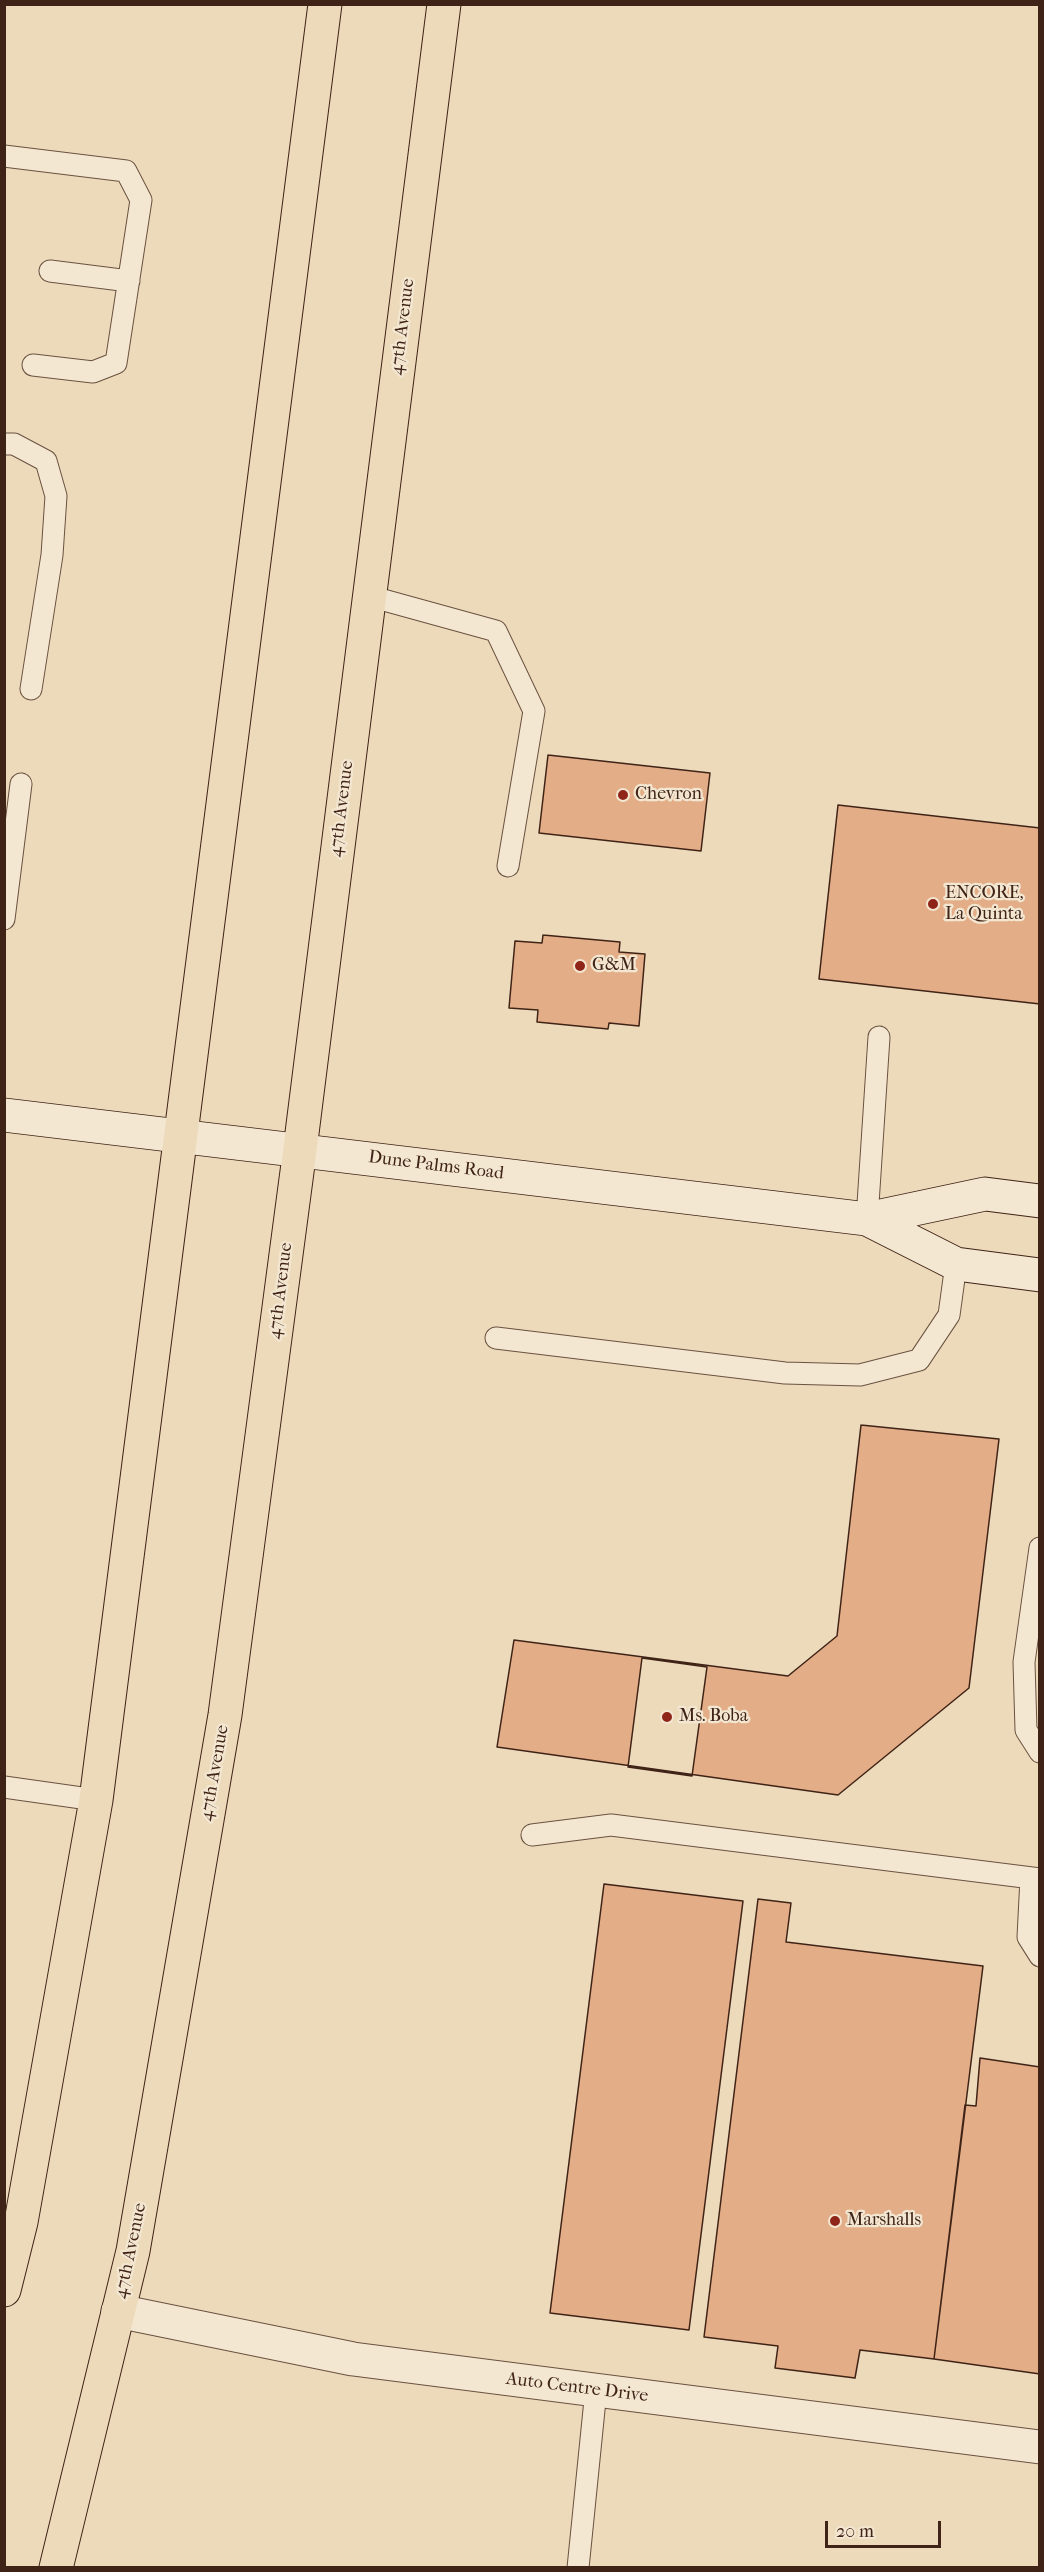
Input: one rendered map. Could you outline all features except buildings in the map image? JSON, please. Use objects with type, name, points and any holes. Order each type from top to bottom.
[{"type":"main road","points":[[4,2290],[21,2222],[96,1800],[183,1135],[326,4]]},
{"type":"main road","name":"47th Avenue","points":[[56,2568],[133,2251],[225,1715],[300,1149],[444,4]]},
{"type":"main road","name":"Dune Palms Road","points":[[4,1115],[867,1219],[985,1194],[1040,1201]]},
{"type":"main road","name":"Dune Palms Road","points":[[867,1219],[956,1263],[1040,1275]]},
{"type":"main road","name":"Auto Centre Drive","points":[[118,2311],[353,2359],[1040,2447]]},
{"type":"lane","points":[[4,156],[126,171],[141,201],[116,363],[93,372],[33,365]]},
{"type":"lane","points":[[50,271],[129,281]]},
{"type":"lane","points":[[4,444],[14,444],[46,461],[56,496],[52,555],[31,689]]},
{"type":"lane","points":[[369,596],[496,631],[534,711],[508,866]]},
{"type":"lane","points":[[4,919],[21,784]]},
{"type":"lane","points":[[867,1219],[879,1037]]},
{"type":"lane","points":[[496,1338],[785,1373],[860,1375],[920,1359],[949,1315],[956,1263]]},
{"type":"lane","points":[[1040,1548],[1024,1662],[1026,1730],[1040,1752]]},
{"type":"lane","points":[[4,1787],[96,1800]]},
{"type":"lane","points":[[532,1835],[611,1826],[1035,1879],[1029,1937],[1040,1956]]},
{"type":"lane","points":[[578,2568],[596,2390]]},
{"type":"place","name":"Chevron","points":[[623,795]]},
{"type":"place","name":"ENCORE, La Quinta","points":[[933,904]]},
{"type":"place","name":"G&M","points":[[580,966]]},
{"type":"place","name":"Ms. Boba","points":[[667,1717]]},
{"type":"place","name":"Marshalls","points":[[835,2221]]}]
